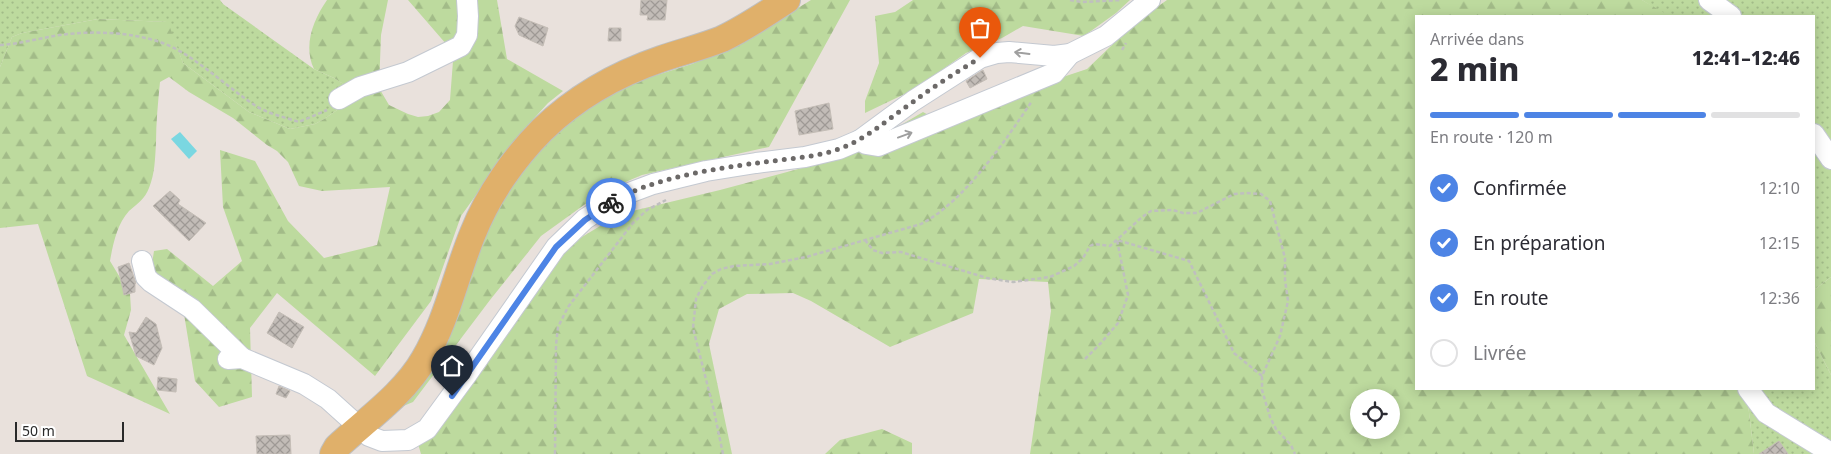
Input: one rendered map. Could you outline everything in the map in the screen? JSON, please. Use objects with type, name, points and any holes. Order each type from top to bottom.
[{"type":"main road","points":[[333,454],[337,447],[408,382],[424,360],[444,315],[473,232],[484,209],[512,164],[543,130],[589,93],[614,78],[721,39],[752,23],[787,0]]},
{"type":"street","points":[[339,99],[360,87],[408,72],[461,46],[467,35],[467,0]]},
{"type":"street","points":[[142,261],[146,276],[151,282],[192,310],[235,359],[304,384],[328,399],[370,436],[382,441],[408,440],[427,429],[556,247],[585,220],[621,196],[653,184],[706,171],[805,157],[839,149],[860,140],[913,101],[980,58],[997,52],[1054,56],[1070,54],[1106,36],[1150,0]]},
{"type":"street","points":[[1710,0],[1730,15]]},
{"type":"street","points":[[860,140],[866,144],[878,146],[1047,77],[1054,73],[1070,54]]},
{"type":"street","points":[[1815,135],[1831,159]]},
{"type":"street","points":[[1749,390],[1766,413],[1831,454]]},
{"type":"path","points":[[1070,0],[1082,2],[1122,0]]},
{"type":"path","points":[[0,45],[61,35],[110,34],[131,36],[149,39],[175,48],[204,66],[254,105],[299,122],[324,113],[339,99]]},
{"type":"path","points":[[723,454],[693,328],[696,299],[712,274],[721,269],[734,266],[770,264],[806,257],[921,224],[942,212],[989,161],[1044,87],[1047,77]]},
{"type":"path","points":[[865,240],[873,250],[882,253],[901,252],[987,278],[1013,282],[1033,280],[1056,275],[1074,266],[1084,258],[1090,246],[1094,244],[1110,246],[1151,211],[1173,210],[1183,213],[1197,213],[1234,194],[1261,194],[1270,201],[1285,258],[1285,280],[1288,301],[1280,336],[1262,376],[1262,390],[1270,417],[1276,429],[1291,444],[1295,454]]},
{"type":"path","points":[[554,454],[558,327],[568,307],[633,223],[647,210],[668,198]]},
{"type":"path","points":[[1084,359],[1118,323],[1128,295],[1117,240]]},
{"type":"path","points":[[1117,240],[1189,261],[1234,353],[1262,376]]},
{"type":"green space","points":[[0,0],[220,0],[314,69],[334,78],[351,89],[343,106],[324,119],[315,124],[290,129],[249,112],[183,63],[167,22],[98,19],[22,33],[12,37],[0,67]]},
{"type":"green space","points":[[327,0],[388,0],[381,35],[379,88],[389,105],[408,114],[418,117],[428,116],[439,112],[450,100],[453,61],[447,45],[408,0],[497,0],[507,59],[563,91],[548,103],[519,135],[461,216],[431,301],[375,376],[277,293],[250,328],[252,397],[219,407],[195,381],[184,314],[151,270],[154,251],[167,249],[213,286],[242,261],[223,207],[220,150],[255,161],[288,221],[324,258],[377,245],[390,187],[322,191],[299,186],[288,162],[277,151],[233,118],[189,92],[169,77],[160,82],[155,160],[151,182],[145,195],[121,222],[114,241],[110,261],[130,294],[131,310],[124,335],[170,414],[87,376],[38,224],[0,228],[0,67],[12,37],[22,33],[98,19],[168,22],[183,63],[249,112],[290,129],[315,124],[324,119],[343,106],[351,89],[334,78],[314,69],[311,60],[309,51],[311,33]]},
{"type":"green space","points":[[811,0],[850,0],[769,147],[642,175],[602,192],[541,236],[413,402],[401,407],[417,387],[480,230],[516,175],[566,124],[625,85],[692,64],[736,46]]},
{"type":"green space","points":[[913,0],[1130,0],[1116,13],[1084,36],[1023,26],[1002,38],[966,53],[915,89],[865,113],[865,101],[879,63],[875,16],[895,12]]},
{"type":"green space","points":[[1167,0],[1642,0],[1668,15],[1415,15],[1415,390],[1738,390],[1748,404],[1754,454],[1030,454],[1051,311],[1048,282],[979,279],[973,313],[890,347],[811,301],[793,293],[747,294],[719,309],[709,344],[732,454],[421,454],[416,437],[519,301],[572,243],[620,214],[828,161],[862,148],[923,112],[945,124],[1042,84],[1087,69],[1136,22]]},
{"type":"green space","points":[[1642,0],[1831,0],[1831,277],[1815,289],[1815,15],[1665,15]]},
{"type":"green space","points":[[1831,277],[1831,375],[1815,343],[1815,289]]},
{"type":"green space","points":[[1815,343],[1831,375],[1831,454],[1754,454],[1748,404],[1738,390],[1815,390]]},
{"type":"green space","points":[[882,429],[912,443],[912,454],[825,454],[840,440]]},
{"type":"water","points":[[180,132],[197,151],[189,159],[171,139]]},
{"type":"building","points":[[641,0],[667,0],[665,20],[647,20],[648,15],[640,15]]},
{"type":"building","points":[[519,17],[548,28],[543,46],[519,35],[515,26]]},
{"type":"building","points":[[609,28],[621,28],[621,41],[608,41]]},
{"type":"building","points":[[983,70],[987,79],[970,88],[966,81]]},
{"type":"building","points":[[829,103],[833,129],[799,135],[795,111]]},
{"type":"building","points":[[170,191],[180,200],[178,204],[206,223],[189,241],[153,206]]},
{"type":"building","points":[[129,263],[136,283],[135,292],[124,295],[118,267]]},
{"type":"building","points":[[279,312],[304,327],[292,348],[267,333]]},
{"type":"building","points":[[146,317],[156,324],[162,348],[154,365],[136,356],[129,332],[136,333]]},
{"type":"building","points":[[158,377],[177,379],[176,392],[157,390]]},
{"type":"building","points":[[279,386],[290,391],[286,398],[276,394]]},
{"type":"building","points":[[290,435],[291,454],[257,454],[256,436]]},
{"type":"building","points":[[1779,441],[1788,454],[1759,454]]},
{"type":"way so far","points":[[611,203],[621,196],[653,184],[706,171],[805,157],[839,149],[860,140],[913,101],[980,58]]},
{"type":"route","points":[[452,396],[556,247],[585,220],[611,203]]}]
